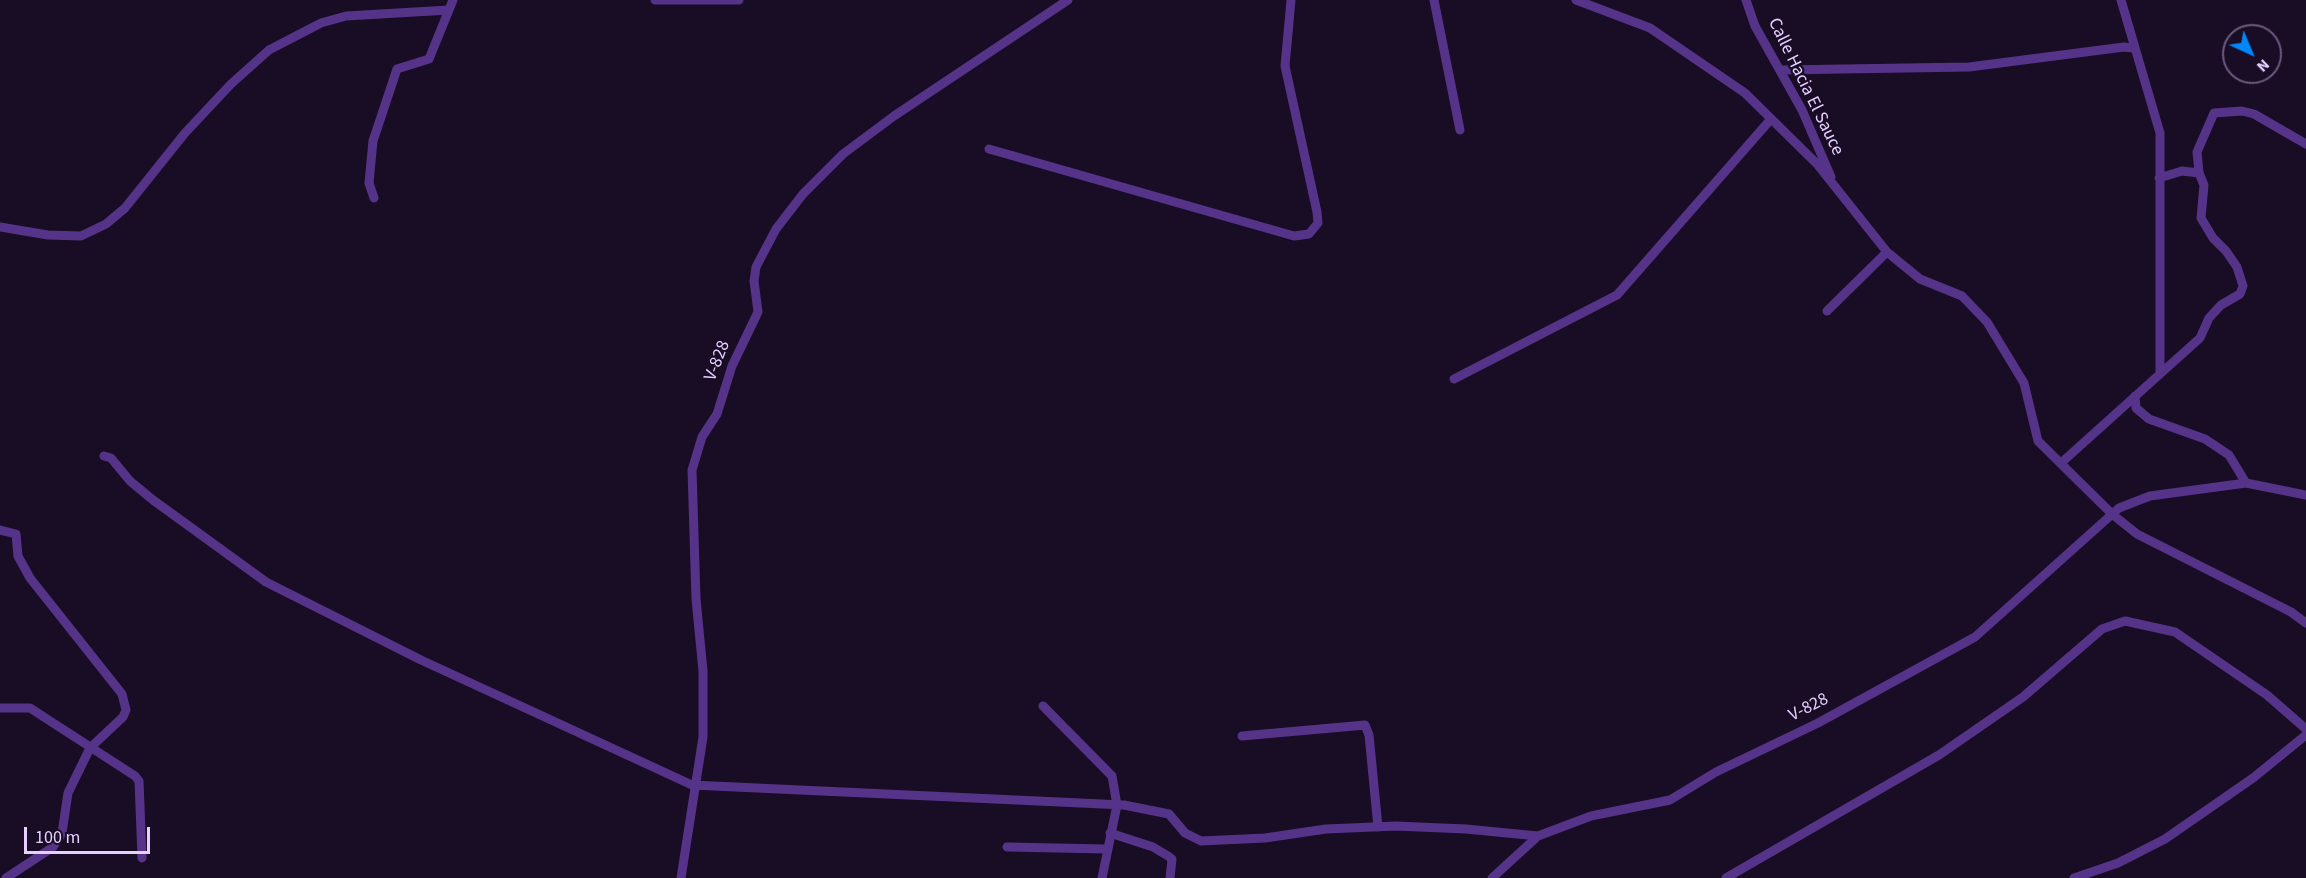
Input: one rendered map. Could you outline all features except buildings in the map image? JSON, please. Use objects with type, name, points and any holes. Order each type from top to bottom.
[{"type":"street","points":[[374,198],[369,183],[373,141],[398,69],[429,59],[453,0]]},
{"type":"street","points":[[655,0],[722,2],[740,0]]},
{"type":"street","name":"V-828","points":[[681,878],[687,826],[697,785],[703,737],[703,671],[696,599],[692,470],[702,437],[717,414],[732,366],[758,312],[754,281],[756,267],[776,229],[803,194],[843,154],[894,116],[1068,0]]},
{"type":"street","points":[[989,149],[1294,236],[1309,234],[1318,223],[1317,212],[1285,66],[1292,0]]},
{"type":"street","points":[[1434,0],[1460,130]]},
{"type":"street","points":[[1576,0],[1650,28],[1745,93],[1817,164],[1887,252],[1920,279],[1962,296],[1988,322],[2024,383],[2038,441],[2112,514],[2137,534],[2291,612],[2306,623]]},
{"type":"street","name":"Calle Hacia El Sauce","points":[[1746,0],[1755,26],[1802,110],[1836,188]]},
{"type":"street","points":[[2121,0],[2133,48],[2160,133],[2160,374]]},
{"type":"street","points":[[0,227],[48,235],[81,236],[106,224],[125,208],[185,133],[231,84],[269,50],[321,23],[346,16],[448,10]]},
{"type":"street","points":[[1780,70],[1969,67],[2124,47],[2133,48]]},
{"type":"street","points":[[2061,463],[2200,338],[2209,318],[2221,305],[2240,294],[2243,286],[2237,267],[2226,251],[2212,238],[2201,218],[2204,185],[2199,173],[2198,152],[2214,113],[2242,111],[2254,114],[2306,144]]},
{"type":"street","points":[[1454,380],[1617,296],[1771,119]]},
{"type":"street","points":[[2159,178],[2182,171],[2199,173]]},
{"type":"street","points":[[1827,311],[1887,252]]},
{"type":"street","points":[[2135,396],[2136,408],[2149,419],[2205,439],[2229,455],[2246,483]]},
{"type":"street","points":[[104,456],[111,458],[130,481],[153,500],[266,582],[421,660],[697,785],[1149,808],[1169,814],[1185,833],[1201,841],[1227,841],[1326,829],[1378,827],[1466,828],[1538,837]]},
{"type":"street","name":"V-828","points":[[1492,878],[1538,837],[1591,816],[1670,800],[1716,772],[1818,723],[1975,637],[2119,508],[2150,496],[2195,488],[2246,483],[2306,495]]},
{"type":"street","points":[[0,530],[16,534],[18,556],[30,578],[122,694],[126,710],[123,717],[90,748],[68,793],[62,833],[53,847],[3,878]]},
{"type":"street","points":[[1726,878],[1939,754],[2023,696],[2102,629],[2125,621],[2175,632],[2267,695],[2306,729]]},
{"type":"street","points":[[1043,706],[1112,776],[1117,805],[1102,878]]},
{"type":"street","points":[[0,708],[30,708],[129,771],[139,781],[142,858]]},
{"type":"street","points":[[1242,736],[1365,725],[1369,735],[1378,827]]},
{"type":"street","points":[[2074,878],[2118,863],[2165,839],[2253,778],[2306,735]]},
{"type":"street","points":[[1110,833],[1153,847],[1168,855],[1172,859],[1170,878]]},
{"type":"street","points":[[1007,847],[1107,849]]}]
